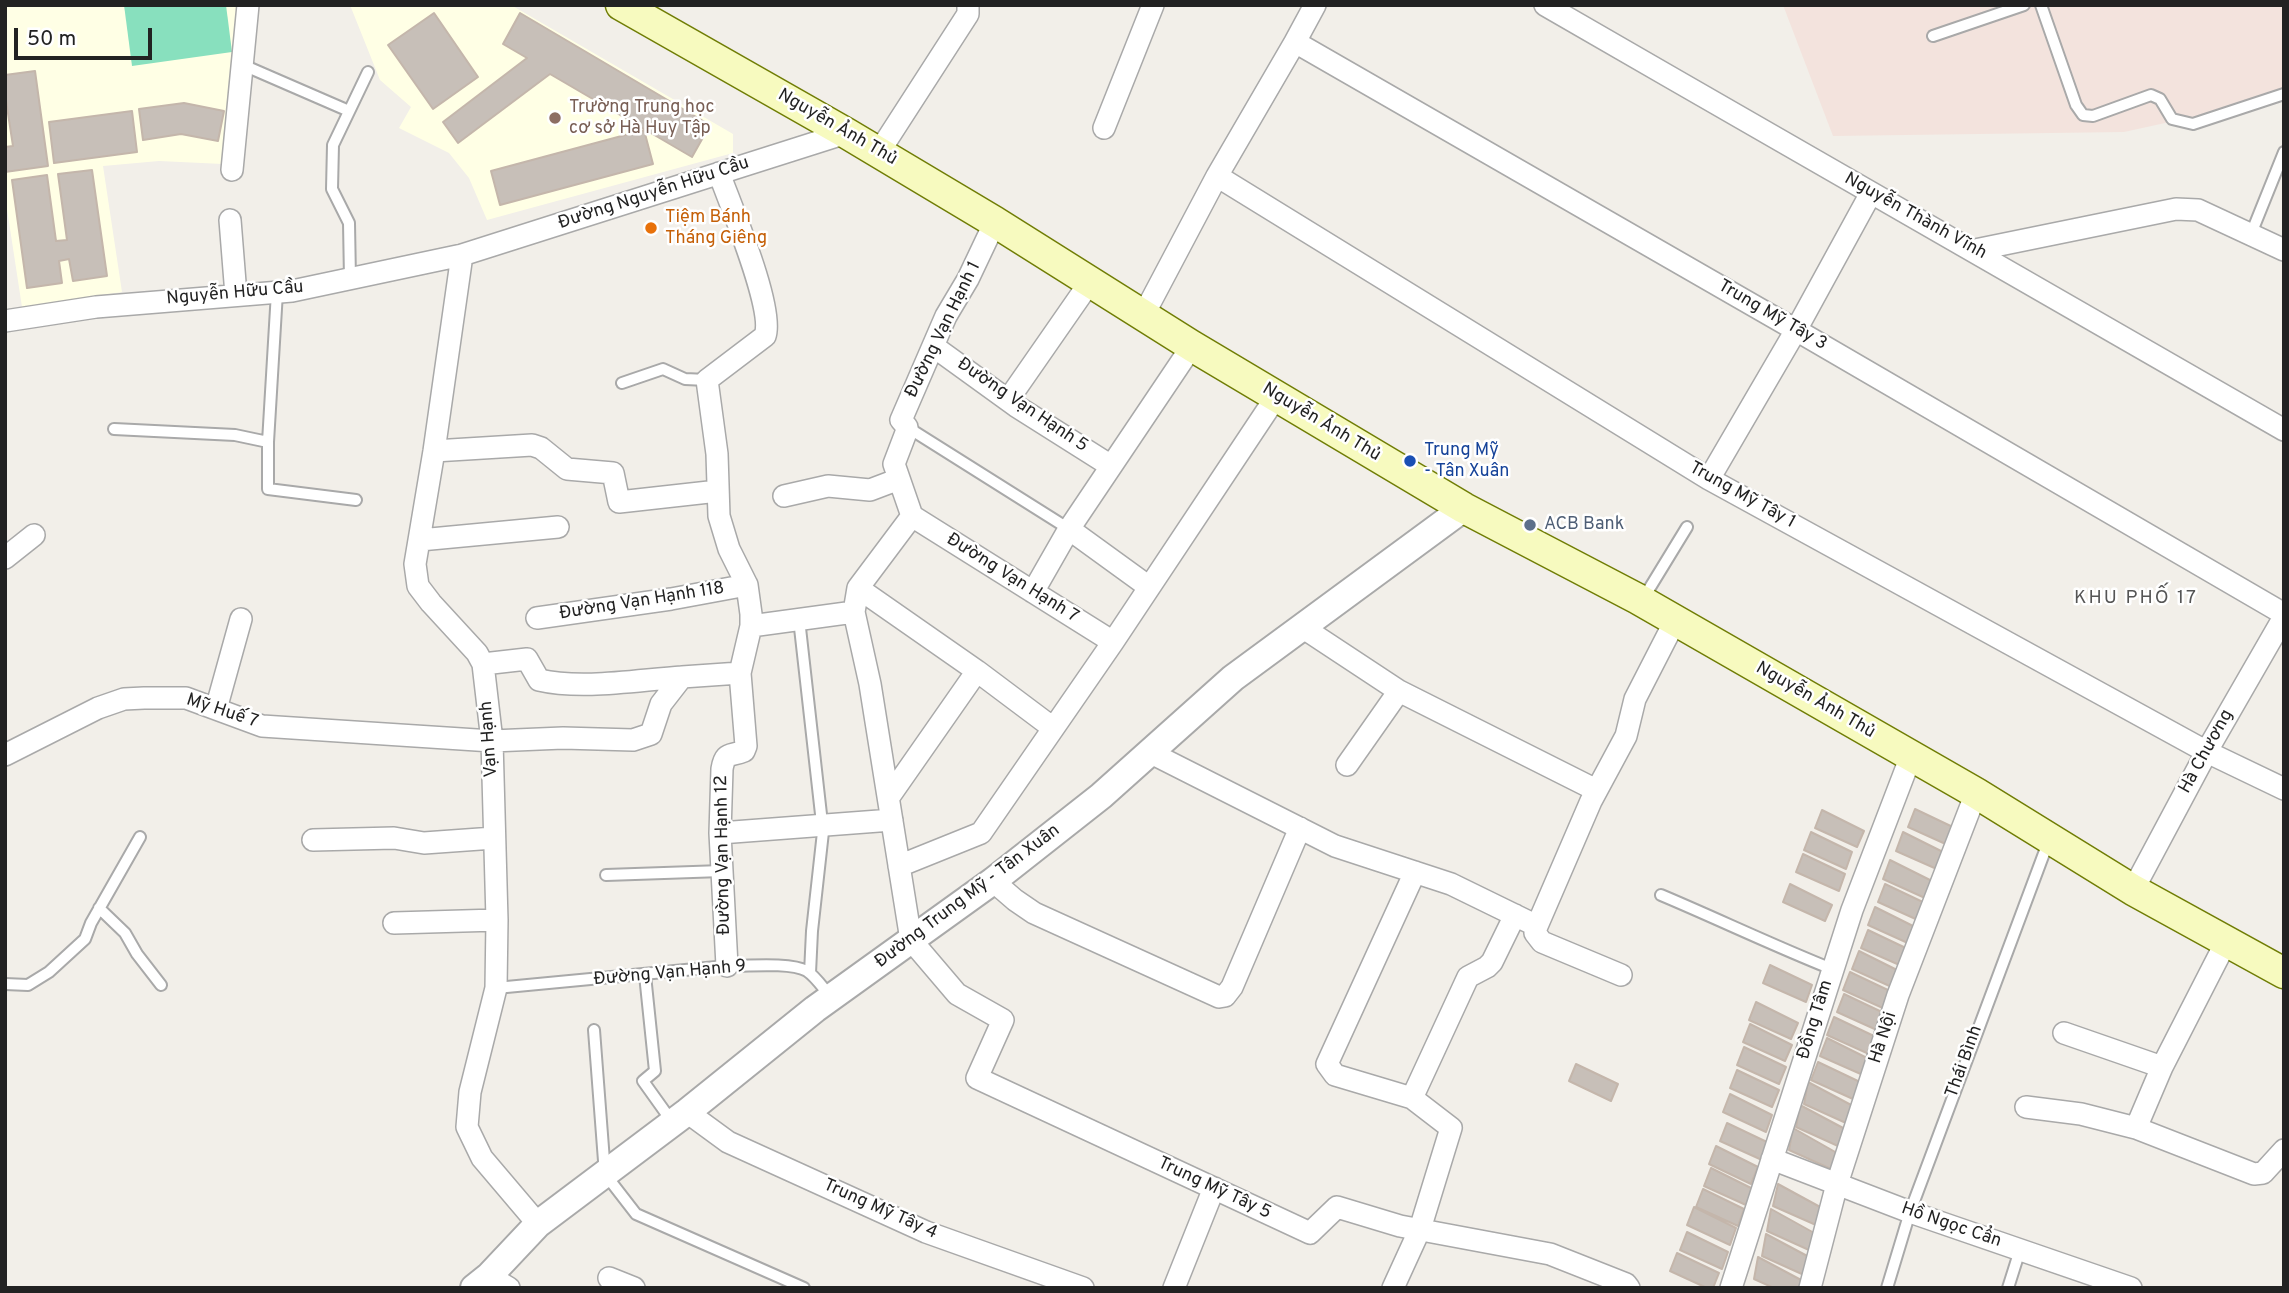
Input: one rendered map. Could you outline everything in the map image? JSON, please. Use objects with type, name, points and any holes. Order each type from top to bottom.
[{"type":"main road","name":"Nguyễn Ảnh Thủ","points":[[621,5],[879,152],[1192,346],[1464,508],[1641,601],[1976,793],[2133,890],[2284,973]]},
{"type":"street","points":[[232,170],[248,5]]},
{"type":"street","points":[[879,152],[968,14],[968,5]]},
{"type":"street","points":[[1104,128],[1153,5]]},
{"type":"street","name":"Nguyễn Thành Vĩnh","points":[[1545,5],[2284,430]]},
{"type":"street","points":[[1143,316],[1217,176],[1295,42],[1307,8]]},
{"type":"street","name":"Trung Mỹ Tây 3","points":[[1295,42],[2284,615]]},
{"type":"street","name":"Đường Nguyễn Hữu Cầu","points":[[462,255],[846,133]]},
{"type":"street","points":[[707,380],[765,336],[767,322],[746,247],[719,173]]},
{"type":"street","name":"Trung Mỹ Tây 1","points":[[1217,176],[1709,479],[2207,752],[2284,789]]},
{"type":"street","points":[[1709,479],[1871,194]]},
{"type":"street","points":[[1975,250],[2176,209],[2198,211],[2284,250]]},
{"type":"street","points":[[230,220],[236,295]]},
{"type":"street","name":"Đường Vạn Hạnh 1","points":[[912,516],[894,464],[907,427],[901,420],[946,316],[968,279],[995,222]]},
{"type":"street","points":[[462,255],[435,451],[415,564],[418,586],[477,653],[483,664],[527,659],[539,680],[579,684],[740,673]]},
{"type":"street","name":"Nguyễn Hữu Cầu","points":[[5,321],[96,307],[277,292],[462,255]]},
{"type":"street","points":[[1008,400],[1090,282]]},
{"type":"street","name":"Đường Vạn Hạnh 5","points":[[933,346],[1008,400],[1111,466]]},
{"type":"street","points":[[1033,592],[1069,529],[1192,346]]},
{"type":"street","name":"Đường Vạn Hạnh 12","points":[[707,380],[717,454],[717,506],[726,538],[747,585],[751,626],[740,673],[746,746],[744,751],[727,756],[723,760],[720,833],[727,966]]},
{"type":"street","points":[[899,866],[981,832],[1276,397]]},
{"type":"street","points":[[435,451],[532,445],[541,448],[567,470],[613,473],[619,502],[718,491]]},
{"type":"street","points":[[784,496],[828,486],[870,490],[899,479]]},
{"type":"street","name":"Đường Trung Mỹ - Tân Xuân","points":[[491,1284],[538,1224],[831,998],[993,881],[1101,796],[1233,678],[1464,508]]},
{"type":"street","points":[[911,940],[870,684],[854,612],[858,588],[912,516]]},
{"type":"street","name":"Đường Vạn Hạnh 7","points":[[912,516],[1112,642]]},
{"type":"street","points":[[419,541],[558,527]]},
{"type":"street","points":[[1069,529],[1149,587]]},
{"type":"street","points":[[5,558],[34,535]]},
{"type":"street","name":"Đường Vạn Hạnh 118","points":[[537,618],[747,585]]},
{"type":"street","points":[[858,588],[1053,728]]},
{"type":"street","points":[[751,626],[854,612]]},
{"type":"street","name":"Hà Chương","points":[[2133,890],[2284,615]]},
{"type":"street","points":[[216,709],[241,619]]},
{"type":"street","points":[[1621,975],[1542,942],[1535,933],[1596,790],[1623,742],[1629,727],[1632,705],[1675,621]]},
{"type":"street","points":[[1301,627],[1399,691],[1596,790]]},
{"type":"street","name":"Vạn Hạnh","points":[[483,664],[492,741],[497,920],[496,989],[470,1092],[467,1127],[482,1158],[538,1224]]},
{"type":"street","points":[[889,797],[977,671]]},
{"type":"street","name":"Mỹ Huế 7","points":[[5,755],[98,708],[124,699],[186,698],[262,726],[492,741],[563,738],[633,740],[651,734],[661,704],[682,677]]},
{"type":"street","points":[[1347,765],[1399,691]]},
{"type":"street","points":[[1151,752],[1335,846],[1451,884],[1537,926]]},
{"type":"street","name":"Đồng Tâm","points":[[1731,1288],[1832,969],[1911,756]]},
{"type":"street","name":"Hà Nội","points":[[1810,1288],[1837,1184],[1898,995],[1976,793]]},
{"type":"street","points":[[720,833],[892,820]]},
{"type":"street","points":[[993,881],[1034,912],[1219,997],[1225,996],[1232,987],[1300,828]]},
{"type":"street","points":[[313,841],[394,838],[424,843],[494,838]]},
{"type":"street","points":[[1394,1288],[1420,1229],[1451,1128],[1412,1098],[1335,1075],[1327,1064],[1415,872]]},
{"type":"street","points":[[1412,1098],[1468,977],[1492,962],[1515,915]]},
{"type":"street","points":[[394,923],[497,920]]},
{"type":"street","name":"Trung Mỹ Tây 5","points":[[911,940],[957,994],[1003,1020],[977,1078],[1310,1233],[1336,1207],[1399,1226],[1550,1254],[1626,1284],[1629,1288]]},
{"type":"street","points":[[2136,1128],[2162,1067],[2226,942]]},
{"type":"street","points":[[2064,1033],[2162,1067]]},
{"type":"street","points":[[2026,1107],[2081,1114],[2136,1128],[2254,1174],[2263,1173],[2284,1150]]},
{"type":"street","name":"Trung Mỹ Tây 4","points":[[680,1117],[728,1142],[926,1232],[1083,1288]]},
{"type":"street","name":"Hồ Ngọc Cẩn","points":[[1772,1159],[1910,1212],[2131,1288]]},
{"type":"street","points":[[1174,1288],[1214,1188]]},
{"type":"street","points":[[609,1278],[634,1288]]},
{"type":"lane","points":[[1933,36],[2024,5]]},
{"type":"lane","points":[[2041,5],[2076,105],[2083,115],[2093,116],[2151,95],[2160,99],[2172,119],[2193,124],[2284,94]]},
{"type":"lane","points":[[243,65],[349,111]]},
{"type":"lane","points":[[350,279],[349,223],[332,189],[333,145],[368,72]]},
{"type":"lane","points":[[2251,234],[2284,152]]},
{"type":"lane","points":[[277,292],[268,442],[268,489],[356,500]]},
{"type":"lane","points":[[622,383],[663,369],[685,379],[707,380]]},
{"type":"lane","points":[[907,427],[1069,529]]},
{"type":"lane","points":[[114,429],[235,436],[268,442]]},
{"type":"lane","points":[[1641,601],[1687,527]]},
{"type":"lane","points":[[799,619],[822,826],[810,973],[831,998]]},
{"type":"lane","points":[[5,984],[28,985],[49,972],[85,939],[99,908],[140,837]]},
{"type":"lane","name":"Thái Bình","points":[[1887,1288],[1910,1212],[2049,839]]},
{"type":"lane","points":[[606,875],[722,871]]},
{"type":"lane","points":[[1661,895],[1832,969]]},
{"type":"lane","points":[[99,908],[125,933],[161,985]]},
{"type":"lane","name":"Đường Vạn Hạnh 9","points":[[496,989],[727,966],[801,968],[810,973]]},
{"type":"lane","points":[[645,975],[655,1071],[643,1081],[680,1117]]},
{"type":"lane","points":[[593,1030],[605,1174],[636,1214],[804,1288]]},
{"type":"lane","points":[[2008,1288],[2021,1250]]},
{"type":"shaded area","points":[[5,5],[242,5],[223,164],[159,161],[103,166],[122,292],[22,307],[5,196]]},
{"type":"shaded area","name":"Trường Trung học cơ sở Hà Huy Tập","points":[[350,5],[511,5],[733,134],[733,153],[487,220],[469,178],[449,153],[399,128],[411,107],[380,80]]},
{"type":"shaded area","points":[[1783,5],[2284,5],[2284,97],[2124,132],[1833,136]]},
{"type":"green space","points":[[124,5],[226,5],[232,52],[132,66]]},
{"type":"building","points":[[434,13],[478,77],[433,109],[388,45]]},
{"type":"building","name":"Trường Trung học cơ sở Hà Huy Tập","points":[[520,13],[710,125],[692,157],[550,74],[458,143],[443,122],[527,58],[503,44]]},
{"type":"building","points":[[35,71],[48,166],[5,172],[5,147],[13,146],[5,94],[5,75]]},
{"type":"building","points":[[184,103],[224,111],[218,141],[181,134],[143,140],[139,109]]},
{"type":"building","points":[[132,111],[137,152],[54,163],[49,122]]},
{"type":"building","name":"Trường Trung học cơ sở Hà Huy Tập","points":[[644,130],[653,164],[500,205],[491,171]]},
{"type":"building","points":[[92,170],[107,276],[73,281],[69,259],[59,261],[62,283],[27,288],[12,180],[47,175],[56,241],[67,240],[58,174]]},
{"type":"building","points":[[1915,809],[1957,829],[1950,846],[1908,827]]},
{"type":"building","points":[[1822,810],[1864,831],[1857,847],[1815,828]]},
{"type":"building","points":[[1811,832],[1852,852],[1846,869],[1804,850]]},
{"type":"building","points":[[1903,832],[1945,853],[1939,870],[1896,851]]},
{"type":"building","points":[[1803,854],[1845,874],[1839,891],[1796,872]]},
{"type":"building","points":[[1890,860],[1932,881],[1925,898],[1883,879]]},
{"type":"building","points":[[1790,884],[1832,905],[1825,921],[1783,902]]},
{"type":"building","points":[[1885,884],[1927,904],[1920,921],[1878,902]]},
{"type":"building","points":[[1875,907],[1917,928],[1910,944],[1868,925]]},
{"type":"building","points":[[1868,930],[1910,950],[1904,967],[1861,948]]},
{"type":"building","points":[[1859,951],[1901,972],[1894,988],[1852,969]]},
{"type":"building","points":[[1770,965],[1812,985],[1806,1002],[1763,983]]},
{"type":"building","points":[[1850,972],[1892,992],[1885,1009],[1843,990]]},
{"type":"building","points":[[1844,994],[1886,1014],[1879,1031],[1837,1012]]},
{"type":"building","points":[[1756,1002],[1798,1023],[1791,1039],[1749,1020]]},
{"type":"building","points":[[1834,1017],[1876,1037],[1869,1054],[1827,1035]]},
{"type":"building","points":[[1750,1024],[1792,1045],[1785,1061],[1743,1042]]},
{"type":"building","points":[[1827,1038],[1869,1059],[1863,1075],[1820,1056]]},
{"type":"building","points":[[1744,1047],[1786,1067],[1779,1084],[1737,1065]]},
{"type":"building","points":[[1818,1062],[1860,1082],[1853,1099],[1811,1080]]},
{"type":"building","points":[[1576,1064],[1618,1084],[1611,1101],[1569,1081]]},
{"type":"building","points":[[1737,1070],[1779,1090],[1772,1107],[1730,1088]]},
{"type":"building","points":[[1808,1082],[1853,1106],[1846,1123],[1804,1104]]},
{"type":"building","points":[[1730,1094],[1772,1115],[1766,1132],[1723,1112]]},
{"type":"building","points":[[1800,1105],[1845,1129],[1838,1146],[1796,1127]]},
{"type":"building","points":[[1727,1123],[1769,1143],[1762,1160],[1720,1141]]},
{"type":"building","points":[[1793,1128],[1837,1153],[1831,1169],[1789,1150]]},
{"type":"building","points":[[1716,1146],[1758,1167],[1751,1184],[1709,1164]]},
{"type":"building","points":[[1711,1168],[1753,1189],[1746,1205],[1704,1186]]},
{"type":"building","points":[[1778,1184],[1822,1208],[1816,1225],[1773,1206]]},
{"type":"building","points":[[1703,1189],[1744,1209],[1738,1226],[1696,1207]]},
{"type":"building","points":[[1694,1207],[1736,1228],[1730,1245],[1687,1225]]},
{"type":"building","points":[[1771,1209],[1816,1234],[1809,1250],[1767,1231]]},
{"type":"building","points":[[1687,1232],[1728,1252],[1722,1269],[1680,1250]]},
{"type":"building","points":[[1766,1234],[1811,1258],[1804,1275],[1762,1256]]},
{"type":"building","points":[[1677,1253],[1719,1273],[1713,1288],[1707,1288],[1670,1271]]},
{"type":"building","points":[[1758,1257],[1803,1281],[1800,1288],[1774,1288],[1754,1279]]},
{"type":"place","name":"Trường Trung học cơ sở Hà Huy Tập","points":[[555,118]]},
{"type":"place","name":"Tiệm Bánh Tháng Giêng","points":[[651,228]]},
{"type":"place","name":"Trung Mỹ - Tân Xuân","points":[[1410,461]]},
{"type":"place","name":"ACB Bank","points":[[1530,525]]},
{"type":"district","name":"KHU PHỐ 17","points":[[2136,599]]}]
